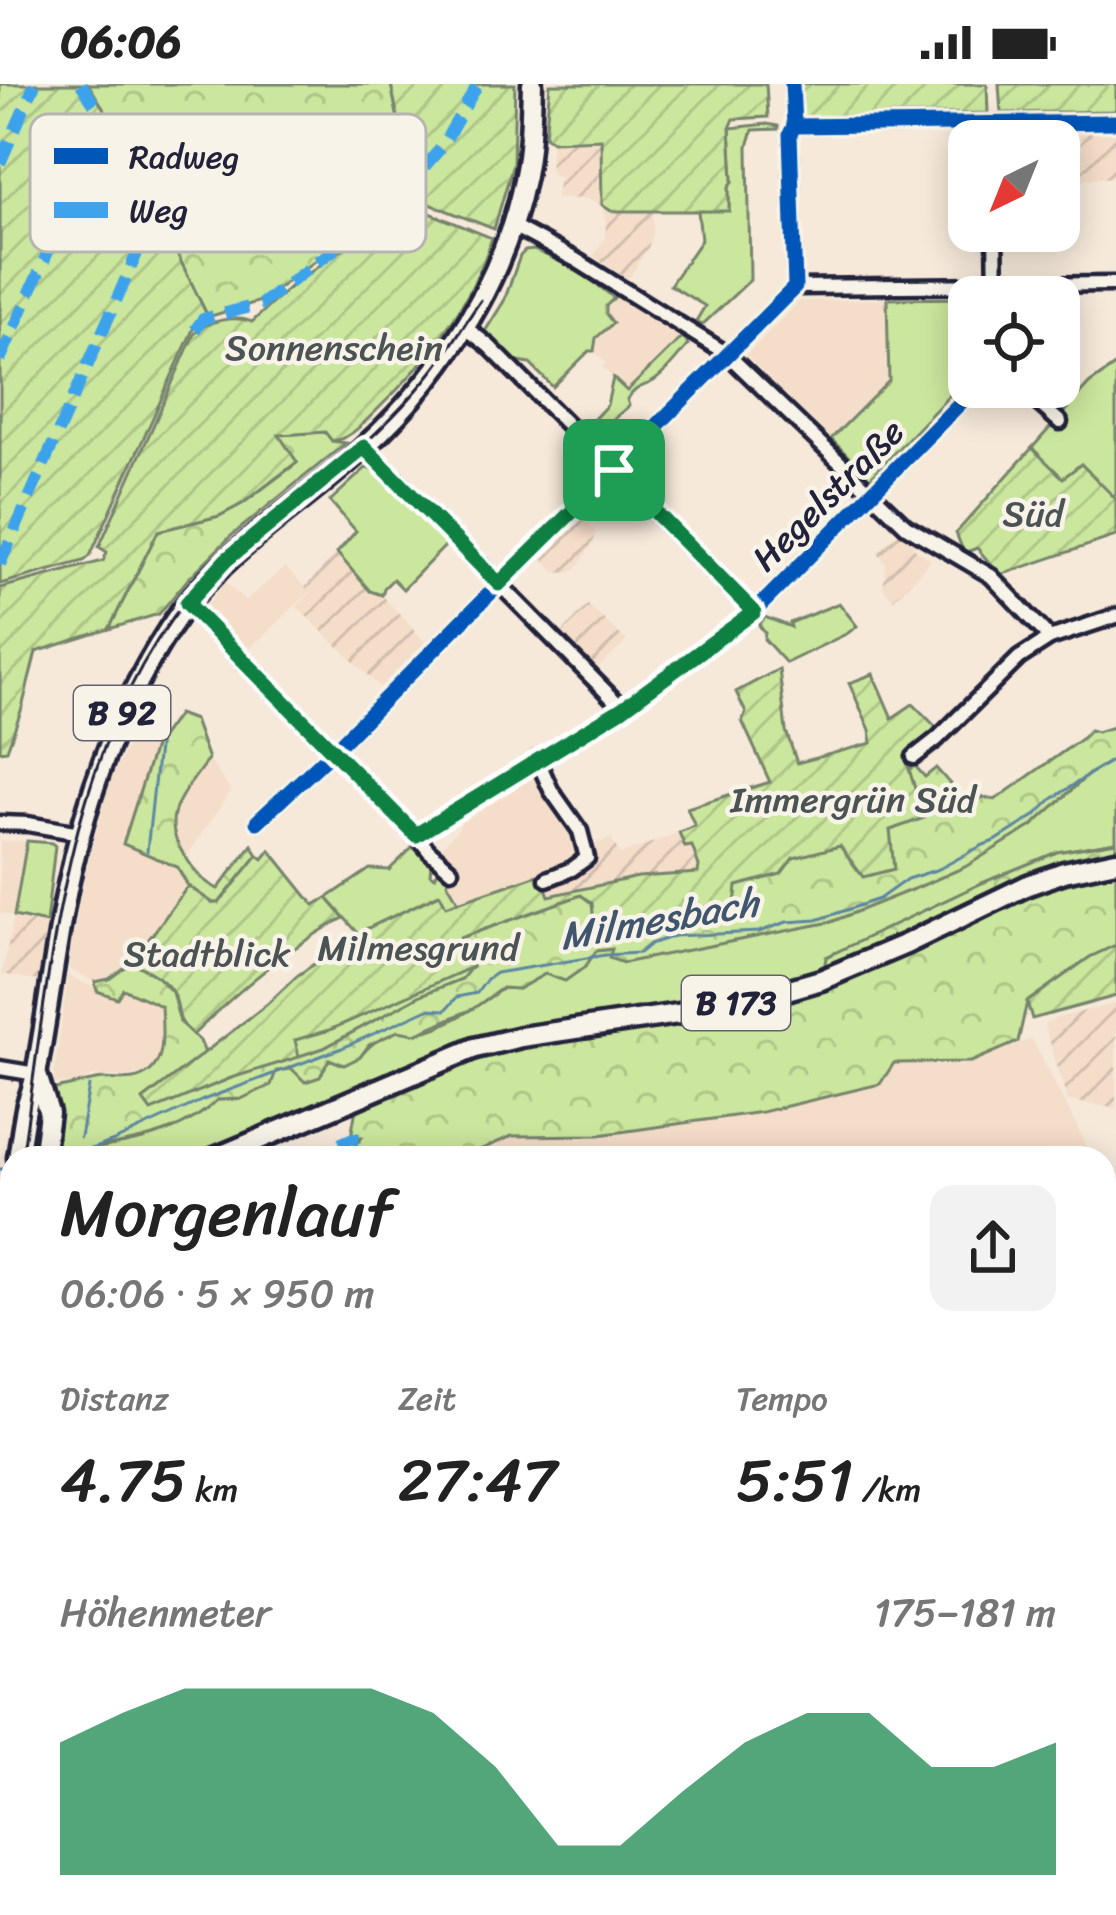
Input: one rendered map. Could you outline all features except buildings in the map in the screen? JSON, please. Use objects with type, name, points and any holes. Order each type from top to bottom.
[{"type":"main road","name":"B 92","points":[[20,1146],[80,833],[122,712],[187,603],[226,560],[364,447],[415,396],[466,328],[513,226],[529,152],[532,84]]},
{"type":"main road","name":"B 173","points":[[243,1146],[475,1048],[698,1011],[821,980],[1028,885],[1116,861]]},
{"type":"main road","name":"B 92","points":[[37,1074],[49,1113],[45,1146]]},
{"type":"street","points":[[792,84],[795,287]]},
{"type":"street","points":[[1080,122],[1116,122]]},
{"type":"street","points":[[794,126],[948,124]]},
{"type":"street","points":[[513,226],[728,354],[906,526],[991,576],[1050,638]]},
{"type":"street","points":[[1080,286],[1116,284]]},
{"type":"street","points":[[257,822],[795,287],[948,290]]},
{"type":"street","points":[[466,328],[754,612]]},
{"type":"street","name":"Hegelstraße","points":[[416,835],[622,709],[754,612],[955,408]]},
{"type":"street","points":[[1044,408],[1060,422]]},
{"type":"street","points":[[364,447],[622,709]]},
{"type":"street","points":[[187,603],[451,870]]},
{"type":"street","points":[[914,757],[1019,658],[1050,638],[1116,616]]},
{"type":"street","points":[[536,759],[580,831],[587,858],[548,879]]},
{"type":"street","points":[[0,823],[80,833]]},
{"type":"street","points":[[0,1068],[37,1074]]},
{"type":"shaded area","points":[[1080,132],[1116,132],[1116,177],[1083,179]]},
{"type":"shaded area","points":[[601,138],[612,211],[653,211],[648,248],[628,279],[593,256],[605,238],[602,205],[587,199],[556,198],[559,177],[549,172],[552,141]]},
{"type":"shaded area","points":[[616,294],[683,336],[627,392],[602,367],[606,363],[594,351],[606,306]]},
{"type":"shaded area","points":[[887,299],[890,381],[831,439],[746,355],[800,301]]},
{"type":"shaded area","points":[[580,517],[595,531],[595,538],[570,573],[555,572],[541,557]]},
{"type":"shaded area","points":[[901,529],[915,541],[913,547],[931,560],[893,600],[883,588],[886,563],[878,552]]},
{"type":"shaded area","points":[[337,553],[425,642],[380,687],[297,607],[310,593],[305,587]]},
{"type":"shaded area","points":[[285,567],[310,592],[248,650],[208,604],[225,582],[245,601]]},
{"type":"shaded area","points":[[588,605],[627,641],[596,670],[560,635]]},
{"type":"shaded area","points":[[130,740],[154,747],[123,844],[177,867],[188,886],[132,962],[109,979],[95,982],[69,969],[70,958],[83,883],[109,784]]},
{"type":"shaded area","points":[[208,759],[231,791],[185,858],[173,839],[172,814]]},
{"type":"shaded area","points":[[532,778],[541,780],[574,827],[575,852],[566,863],[541,874],[458,901],[446,881],[458,868],[438,851],[460,824]]},
{"type":"shaded area","points":[[679,832],[685,847],[692,845],[698,873],[638,877],[548,896],[541,874],[566,863],[575,852],[611,838],[620,855]]},
{"type":"shaded area","points":[[0,841],[27,841],[14,916],[0,913]]},
{"type":"shaded area","points":[[14,916],[46,923],[38,981],[2,974]]},
{"type":"shaded area","points":[[68,976],[117,998],[123,988],[161,1006],[160,1061],[131,1077],[91,1076],[82,1083],[53,1084]]},
{"type":"shaded area","points":[[1116,1003],[1116,1108],[1068,1101],[1044,1023]]},
{"type":"shaded area","points":[[1032,1039],[1087,1146],[489,1146],[512,1136],[599,1135],[762,1112],[893,1063],[971,1062]]},
{"type":"green space","points":[[0,84],[88,84],[107,114],[30,114],[30,252],[176,252],[208,317],[195,325],[90,556],[0,584]]},
{"type":"green space","points":[[88,84],[391,84],[397,114],[107,114]]},
{"type":"green space","points":[[391,84],[515,84],[513,164],[494,229],[426,203],[426,114],[397,114]]},
{"type":"green space","points":[[550,84],[766,84],[768,117],[734,119],[730,128],[733,181],[729,211],[611,211],[602,205],[601,139],[552,141],[545,136]]},
{"type":"green space","points":[[800,84],[987,84],[988,113],[804,117],[800,114]]},
{"type":"green space","points":[[999,84],[1116,84],[1116,111],[1001,113]]},
{"type":"green space","points":[[767,124],[778,129],[753,130],[748,146],[750,280],[702,325],[696,321],[705,306],[670,285],[701,240],[698,211],[729,210],[733,181],[730,128]]},
{"type":"green space","name":"Sonnenschein","points":[[426,211],[492,238],[472,286],[445,331],[362,425],[332,441],[325,432],[279,435],[297,462],[219,516],[158,531],[109,629],[36,652],[7,750],[0,751],[0,588],[103,561],[107,552],[99,547],[194,334],[222,320],[252,322],[338,252],[426,252]]},
{"type":"green space","points":[[534,250],[576,271],[614,298],[606,306],[613,323],[596,338],[594,351],[553,387],[530,364],[512,361],[484,333],[504,301],[520,256]]},
{"type":"green space","points":[[176,252],[328,252],[261,301],[208,317]]},
{"type":"green space","points":[[948,298],[948,397],[870,478],[831,439],[889,381],[887,299]]},
{"type":"green space","points":[[683,336],[688,345],[671,365],[634,391],[627,399],[629,406],[598,432],[591,422],[607,405],[613,378],[627,391]]},
{"type":"green space","points":[[1116,365],[1116,494],[1112,496],[1081,464],[1063,479],[1032,448],[1068,408],[1080,408],[1080,394]]},
{"type":"green space","points":[[326,432],[332,441],[346,443],[231,536],[159,614],[109,629],[158,531],[219,516],[297,463],[278,435]]},
{"type":"green space","name":"Süd","points":[[1032,448],[1063,478],[1081,464],[1116,499],[1116,536],[1000,575],[977,548],[964,553],[956,533]]},
{"type":"green space","points":[[366,468],[377,471],[448,543],[403,589],[393,579],[382,595],[370,591],[337,553],[356,531],[330,501]]},
{"type":"green space","points":[[839,603],[857,626],[786,663],[764,639],[759,625],[765,617],[791,627],[790,623]]},
{"type":"green space","name":"Immergrün Süd","points":[[779,669],[786,731],[797,763],[872,743],[849,683],[873,674],[892,718],[913,704],[937,728],[905,756],[924,818],[890,830],[894,869],[863,877],[840,846],[793,858],[781,874],[737,886],[734,914],[673,920],[659,928],[596,939],[592,903],[581,895],[460,938],[472,967],[329,1030],[295,1040],[299,1057],[151,1111],[143,1100],[358,933],[440,894],[446,906],[541,874],[549,896],[638,877],[698,873],[692,846],[685,847],[679,832],[695,826],[687,808],[770,782],[742,721],[746,713],[736,692]]},
{"type":"green space","points":[[178,714],[194,720],[208,759],[177,805],[176,841],[202,878],[218,889],[252,845],[258,855],[219,903],[188,886],[177,867],[123,844],[154,747]]},
{"type":"green space","points":[[1116,726],[1116,765],[1111,761],[1090,773],[1032,826],[965,867],[831,922],[623,963],[609,958],[612,949],[596,951],[585,967],[565,981],[545,974],[518,989],[502,988],[474,1008],[415,1034],[398,1031],[369,1045],[360,1057],[344,1065],[329,1059],[320,1077],[305,1082],[292,1069],[276,1071],[271,1085],[241,1099],[217,1100],[182,1125],[161,1133],[106,1146],[54,1146],[55,1089],[103,1079],[133,1079],[153,1069],[158,1060],[161,1006],[123,989],[117,998],[97,991],[95,982],[109,979],[132,962],[172,992],[180,1023],[200,1041],[205,1053],[144,1099],[151,1110],[324,1048],[421,995],[462,979],[472,966],[459,938],[581,895],[592,903],[597,939],[612,936],[615,941],[653,931],[672,920],[733,914],[737,886],[780,874],[792,858],[841,845],[893,868],[890,830],[924,817],[908,770],[915,766],[925,777],[936,768],[970,807],[982,797],[995,800],[1090,730]]},
{"type":"green space","points":[[1112,760],[1116,765],[1116,842],[1057,852],[982,883],[827,957],[824,971],[769,987],[505,1033],[222,1146],[106,1146],[182,1125],[217,1100],[241,1099],[275,1071],[360,1057],[388,1034],[429,1030],[503,988],[518,989],[545,974],[585,967],[596,951],[831,922],[1032,826],[1090,773]]},
{"type":"green space","points":[[27,841],[55,846],[46,923],[14,916]]},
{"type":"green space","points":[[1116,842],[1116,853],[824,971],[826,957],[982,883],[1057,852]]},
{"type":"green space","points":[[413,847],[431,865],[430,874],[435,877],[437,872],[433,859],[451,876],[447,882],[458,901],[446,907],[439,894],[358,933],[327,898],[370,869],[389,870]]},
{"type":"green space","name":"Stadtblick","points":[[270,850],[314,905],[327,898],[344,918],[264,971],[193,1035],[179,1017],[169,987],[132,962],[188,886],[219,903],[258,855],[263,859]]},
{"type":"green space","points":[[1116,869],[1116,945],[1090,957],[1027,1002],[1018,1042],[971,1062],[894,1063],[880,1084],[762,1112],[599,1135],[512,1136],[489,1146],[353,1143],[362,1137],[351,1137],[356,1108],[476,1056],[666,1023],[910,952],[1031,895]]},
{"type":"green space","points":[[1116,945],[1116,996],[1032,1019],[1027,1002],[1090,957]]},
{"type":"green space","points":[[472,967],[462,979],[299,1057],[294,1040],[329,1030]]},
{"type":"waterway","points":[[147,851],[159,738]]},
{"type":"waterway","name":"Milmesbach","points":[[100,1146],[428,1009],[446,1010],[457,997],[477,993],[496,973],[639,953],[674,936],[759,932],[787,922],[817,920],[879,899],[907,879],[997,840],[1116,757]]},
{"type":"waterway","points":[[80,1137],[89,1086]]},
{"type":"tram line","points":[[24,1146],[72,851],[94,775],[123,703],[160,636],[207,576],[387,423],[435,368],[481,300]]},
{"type":"marked path","points":[[0,163],[35,84]]},
{"type":"marked path","points":[[81,84],[101,114]]},
{"type":"marked path","points":[[426,165],[478,84]]},
{"type":"marked path","points":[[0,360],[48,252]]},
{"type":"marked path","points":[[0,564],[138,252]]},
{"type":"marked path","points":[[195,330],[203,319],[261,304],[331,252]]},
{"type":"marked path","points":[[335,1146],[359,1139]]},
{"type":"cycle path","points":[[257,822],[795,287],[792,84]]},
{"type":"cycle path","points":[[794,126],[1116,122]]},
{"type":"cycle path","points":[[416,835],[622,708],[754,612],[955,408]]},
{"type":"route","points":[[364,447],[499,584],[614,470],[754,612],[622,709],[416,835],[187,603],[226,560],[364,447]]},
{"type":"park label","name":"Milmesgrund","points":[[418,948]]}]
